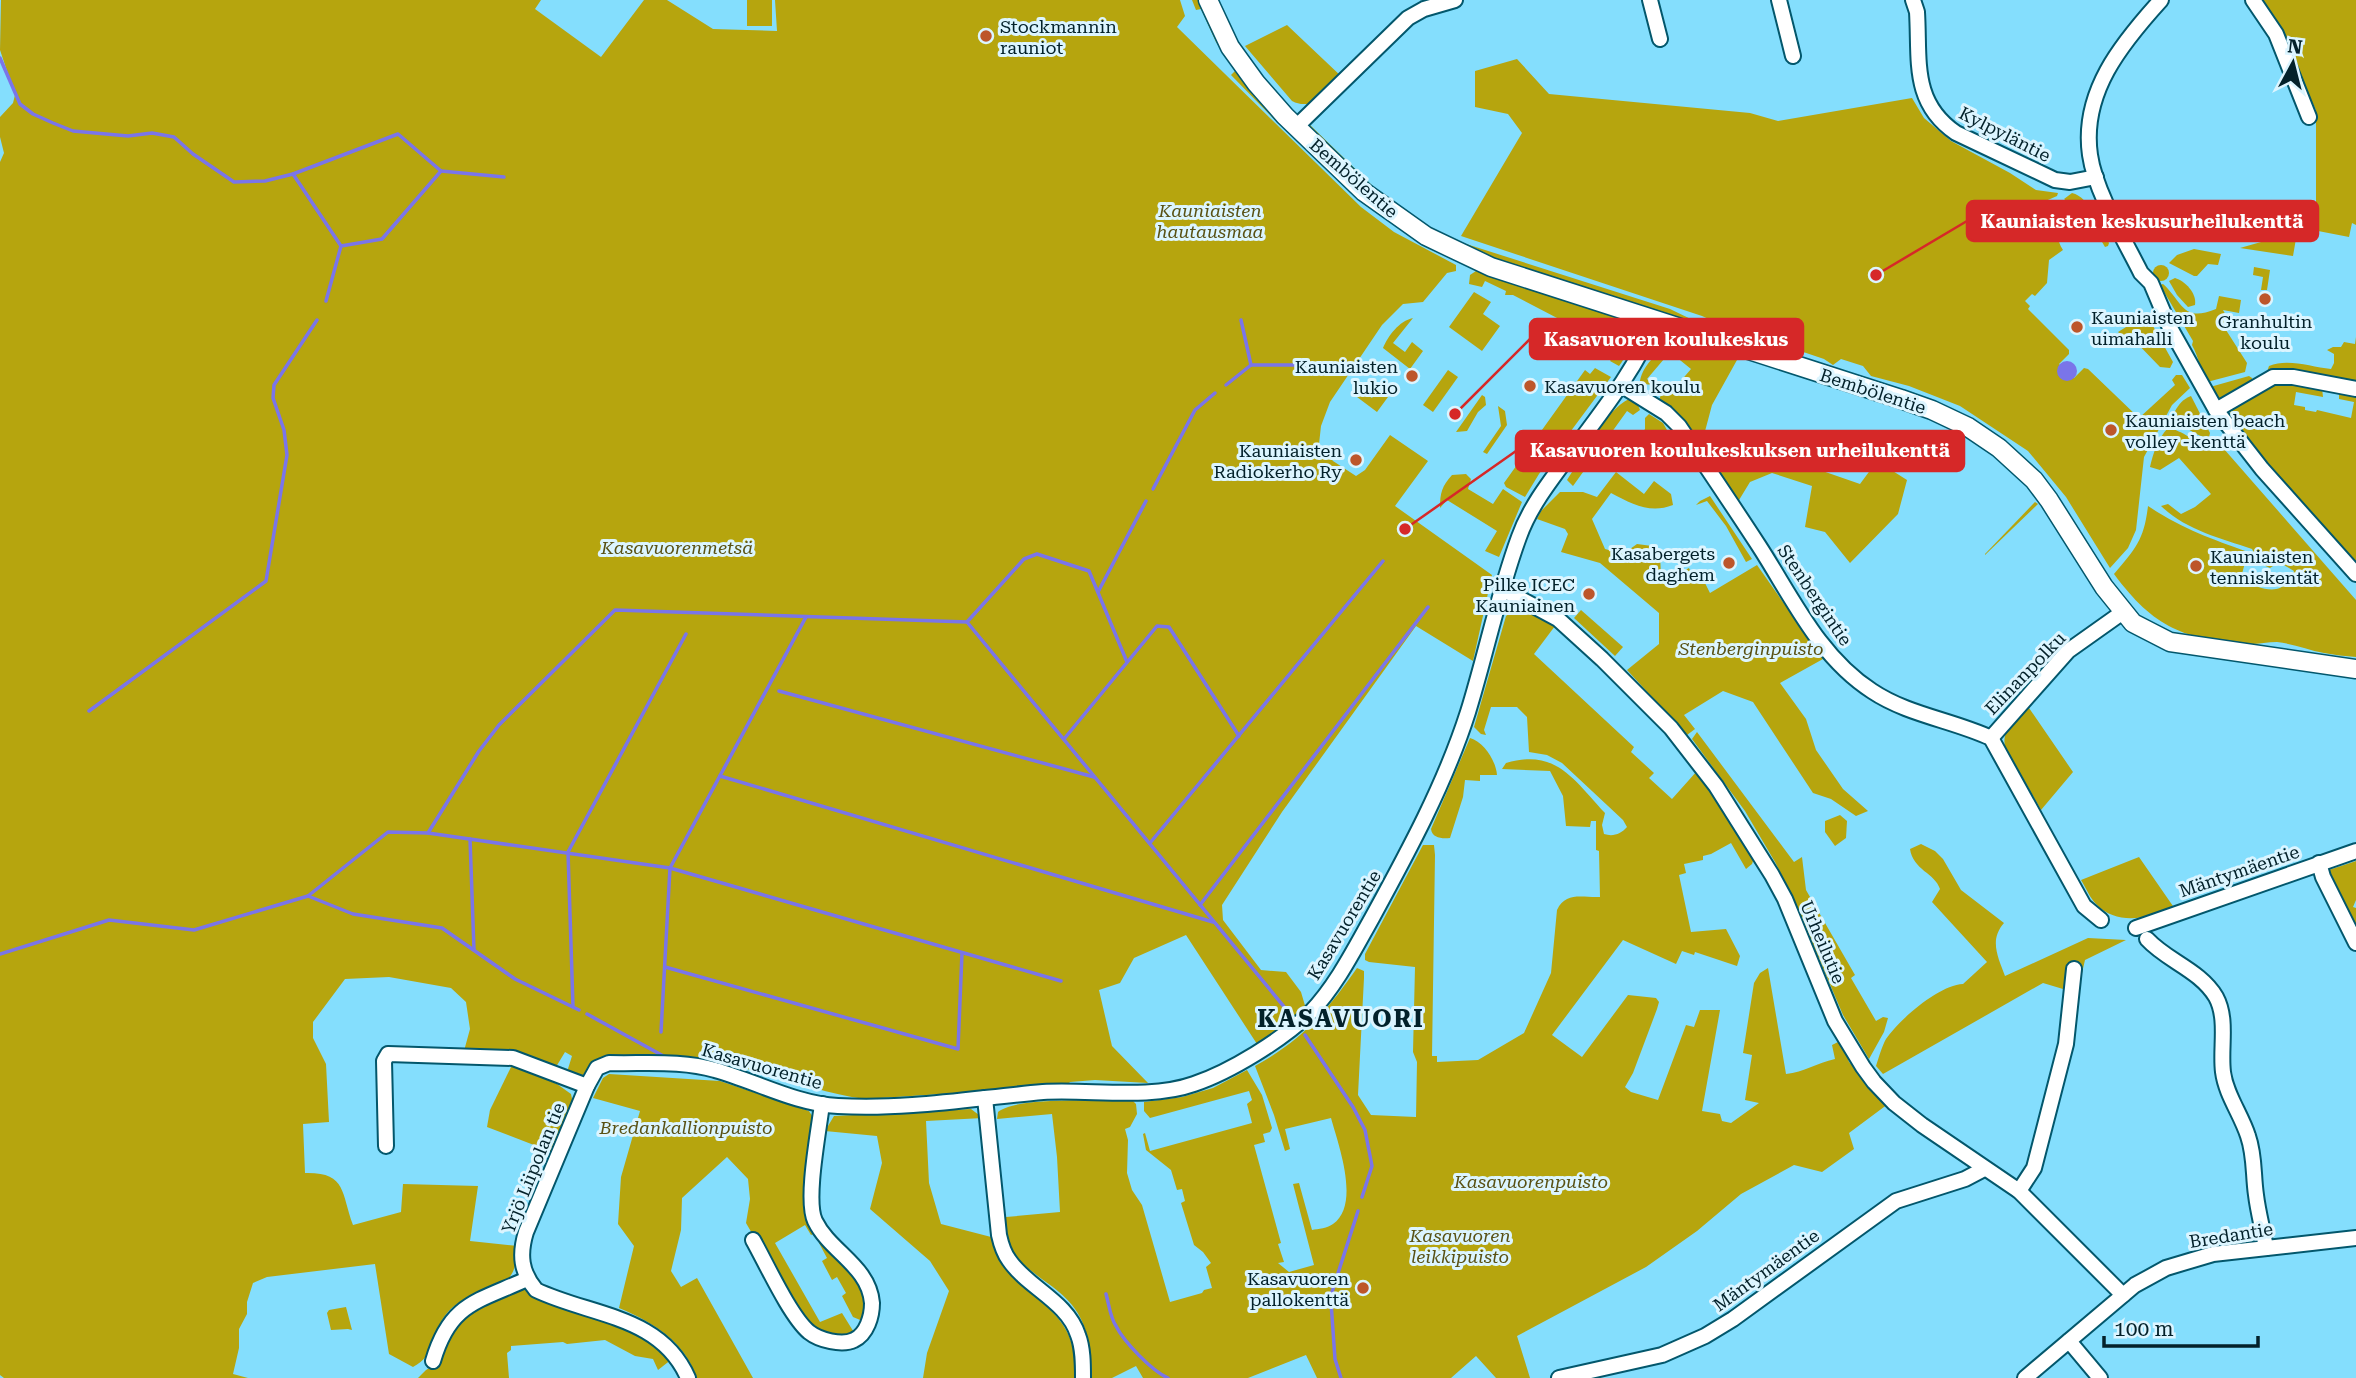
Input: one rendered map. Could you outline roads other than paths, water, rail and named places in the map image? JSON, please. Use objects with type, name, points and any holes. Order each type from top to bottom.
[{"type":"main road","name":"Bembölentie","points":[[1208,0],[1241,64],[1296,127],[1364,192],[1426,236],[1491,267],[1932,410],[1984,438],[2018,463],[2049,500],[2104,587],[2133,623],[2170,642],[2356,669]]},
{"type":"street","points":[[1296,127],[1408,19],[1424,9],[1455,0]]},
{"type":"street","points":[[1650,0],[1660,39]]},
{"type":"street","points":[[1779,0],[1793,57]]},
{"type":"street","name":"Kylpyläntie","points":[[1913,0],[1917,12],[1924,98],[1943,124],[2055,180],[2070,182],[2096,177]]},
{"type":"street","points":[[2161,0],[2117,52],[2098,90],[2096,177],[2141,273],[2151,283],[2160,309],[2216,410],[2262,468],[2356,574]]},
{"type":"street","points":[[2253,0],[2277,34],[2309,117]]},
{"type":"street","name":"Kasavuorentie","points":[[587,1086],[597,1068],[609,1063],[690,1065],[712,1069],[780,1093],[822,1104],[877,1106],[1060,1091],[1167,1090],[1190,1086],[1244,1060],[1288,1031],[1310,1012],[1341,971],[1419,830],[1467,717],[1519,537],[1534,505],[1621,386],[1641,354],[1656,320]]},
{"type":"street","points":[[2216,410],[2273,377],[2293,377],[2356,389]]},
{"type":"street","name":"Stenbergintie","points":[[1621,386],[1666,413],[1679,426],[1811,628],[1844,670],[1875,693],[1904,707],[1972,729],[1991,738]]},
{"type":"street","name":"Urheilutie","points":[[1504,590],[1558,619],[1671,728],[1716,786],[1785,899],[1835,1021],[1863,1067],[1894,1103],[1984,1169],[2019,1191],[2123,1295]]},
{"type":"street","name":"Elinanpolku","points":[[1991,738],[2068,651],[2123,612]]},
{"type":"street","points":[[1991,738],[2084,906],[2101,919]]},
{"type":"street","name":"Mäntymäentie","points":[[2136,928],[2356,851]]},
{"type":"street","points":[[2319,863],[2323,877],[2356,943]]},
{"type":"street","points":[[2147,939],[2157,950],[2203,982],[2217,998],[2221,1017],[2223,1071],[2226,1086],[2251,1148],[2266,1248]]},
{"type":"street","points":[[2019,1191],[2034,1168],[2066,1044],[2074,969]]},
{"type":"street","points":[[386,1146],[384,1061],[388,1054],[513,1058],[587,1086]]},
{"type":"street","name":"Yrjö Liipolan tie","points":[[527,1279],[521,1255],[526,1232],[587,1086]]},
{"type":"street","points":[[985,1098],[999,1235],[1003,1251],[1020,1273],[1068,1316],[1078,1333],[1083,1378]]},
{"type":"street","points":[[753,1240],[797,1318],[808,1331],[843,1343],[851,1342],[860,1336],[872,1307],[868,1286],[854,1265],[822,1232],[811,1208],[822,1104]]},
{"type":"street","name":"Mäntymäentie","points":[[1559,1378],[1662,1355],[1705,1336],[1733,1319],[1896,1200],[1948,1185],[1984,1169]]},
{"type":"street","name":"Bredantie","points":[[2025,1378],[2123,1295],[2150,1276],[2213,1254],[2356,1238]]},
{"type":"street","points":[[433,1362],[440,1338],[460,1311],[527,1279],[536,1290],[547,1296],[622,1320],[655,1336],[678,1360],[688,1378]]},
{"type":"street","points":[[2069,1341],[2100,1378]]},
{"type":"waterway","points":[[0,58],[20,104],[33,114],[73,131],[128,136],[152,133],[174,137],[193,154],[234,182],[265,181],[293,174],[341,246],[326,301]]},
{"type":"waterway","points":[[293,174],[398,134],[441,171],[382,239],[341,246]]},
{"type":"waterway","points":[[441,171],[504,177]]},
{"type":"waterway","points":[[89,711],[266,581],[287,455],[284,430],[273,398],[274,385],[317,320]]},
{"type":"waterway","points":[[1226,385],[1251,365],[1241,320]]},
{"type":"waterway","points":[[1251,365],[1352,365]]},
{"type":"waterway","points":[[1153,489],[1195,410],[1215,393]]},
{"type":"waterway","points":[[1098,592],[1146,501]]},
{"type":"waterway","points":[[967,622],[1024,559],[1037,554],[1089,571],[1127,662]]},
{"type":"waterway","points":[[1150,843],[1383,561]]},
{"type":"waterway","points":[[1200,905],[1428,607]]},
{"type":"waterway","points":[[0,954],[109,920],[194,930],[308,896],[388,832],[428,833],[479,751],[499,725],[615,610],[967,622],[1295,1020]]},
{"type":"waterway","points":[[661,1032],[670,868],[806,617]]},
{"type":"waterway","points":[[1064,739],[1157,626],[1169,627],[1239,736]]},
{"type":"waterway","points":[[573,1007],[568,852],[686,634]]},
{"type":"waterway","points":[[779,691],[1094,777]]},
{"type":"waterway","points":[[720,776],[1213,922]]},
{"type":"waterway","points":[[428,833],[670,868],[1061,981]]},
{"type":"waterway","points":[[470,839],[474,950]]},
{"type":"waterway","points":[[308,896],[353,914],[442,928],[515,979],[579,1010]]},
{"type":"waterway","points":[[665,967],[958,1049],[962,953]]},
{"type":"waterway","points":[[587,1014],[667,1058]]},
{"type":"waterway","points":[[1305,1035],[1353,1107],[1365,1130],[1372,1166],[1362,1197]]},
{"type":"waterway","points":[[1341,1378],[1335,1359],[1332,1292],[1358,1211]]},
{"type":"waterway","points":[[1106,1294],[1112,1319],[1125,1340],[1147,1363],[1168,1378]]},
{"type":"place","name":"Stockmannin rauniot","points":[[986,36]]},
{"type":"place","name":"Kauniaisten keskusurheilukenttä","points":[[1876,275]]},
{"type":"place","name":"Granhultin koulu","points":[[2265,299]]},
{"type":"place","name":"Kauniaisten uimahalli","points":[[2077,327]]},
{"type":"place","name":"Kauniaisten lukio","points":[[1412,376]]},
{"type":"place","name":"Kasavuoren koulu","points":[[1530,386]]},
{"type":"place","name":"Kasavuoren koulukeskus","points":[[1455,414]]},
{"type":"place","name":"Kauniaisten beach volley -kenttä","points":[[2111,430]]},
{"type":"place","name":"Kauniaisten Radiokerho Ry","points":[[1356,460]]},
{"type":"place","name":"Kasavuoren koulukeskuksen urheilukenttä","points":[[1405,529]]},
{"type":"place","name":"Kasabergets daghem","points":[[1729,563]]},
{"type":"place","name":"Kauniaisten tenniskentät","points":[[2196,566]]},
{"type":"place","name":"Pilke ICEC Kauniainen","points":[[1589,594]]},
{"type":"place","name":"Kasavuoren pallokenttä","points":[[1363,1288]]},
{"type":"district","name":"KASAVUORI","points":[[1341,1019]]},
{"type":"park label","name":"Kauniaisten hautausmaa","points":[[1210,220]]},
{"type":"park label","name":"Kasavuorenmetsä","points":[[677,547]]},
{"type":"park label","name":"Stenberginpuisto","points":[[1751,648]]},
{"type":"park label","name":"Bredankallionpuisto","points":[[686,1127]]},
{"type":"park label","name":"Kasavuorenpuisto","points":[[1531,1181]]},
{"type":"park label","name":"Kasavuoren leikkipuisto","points":[[1460,1245]]}]
